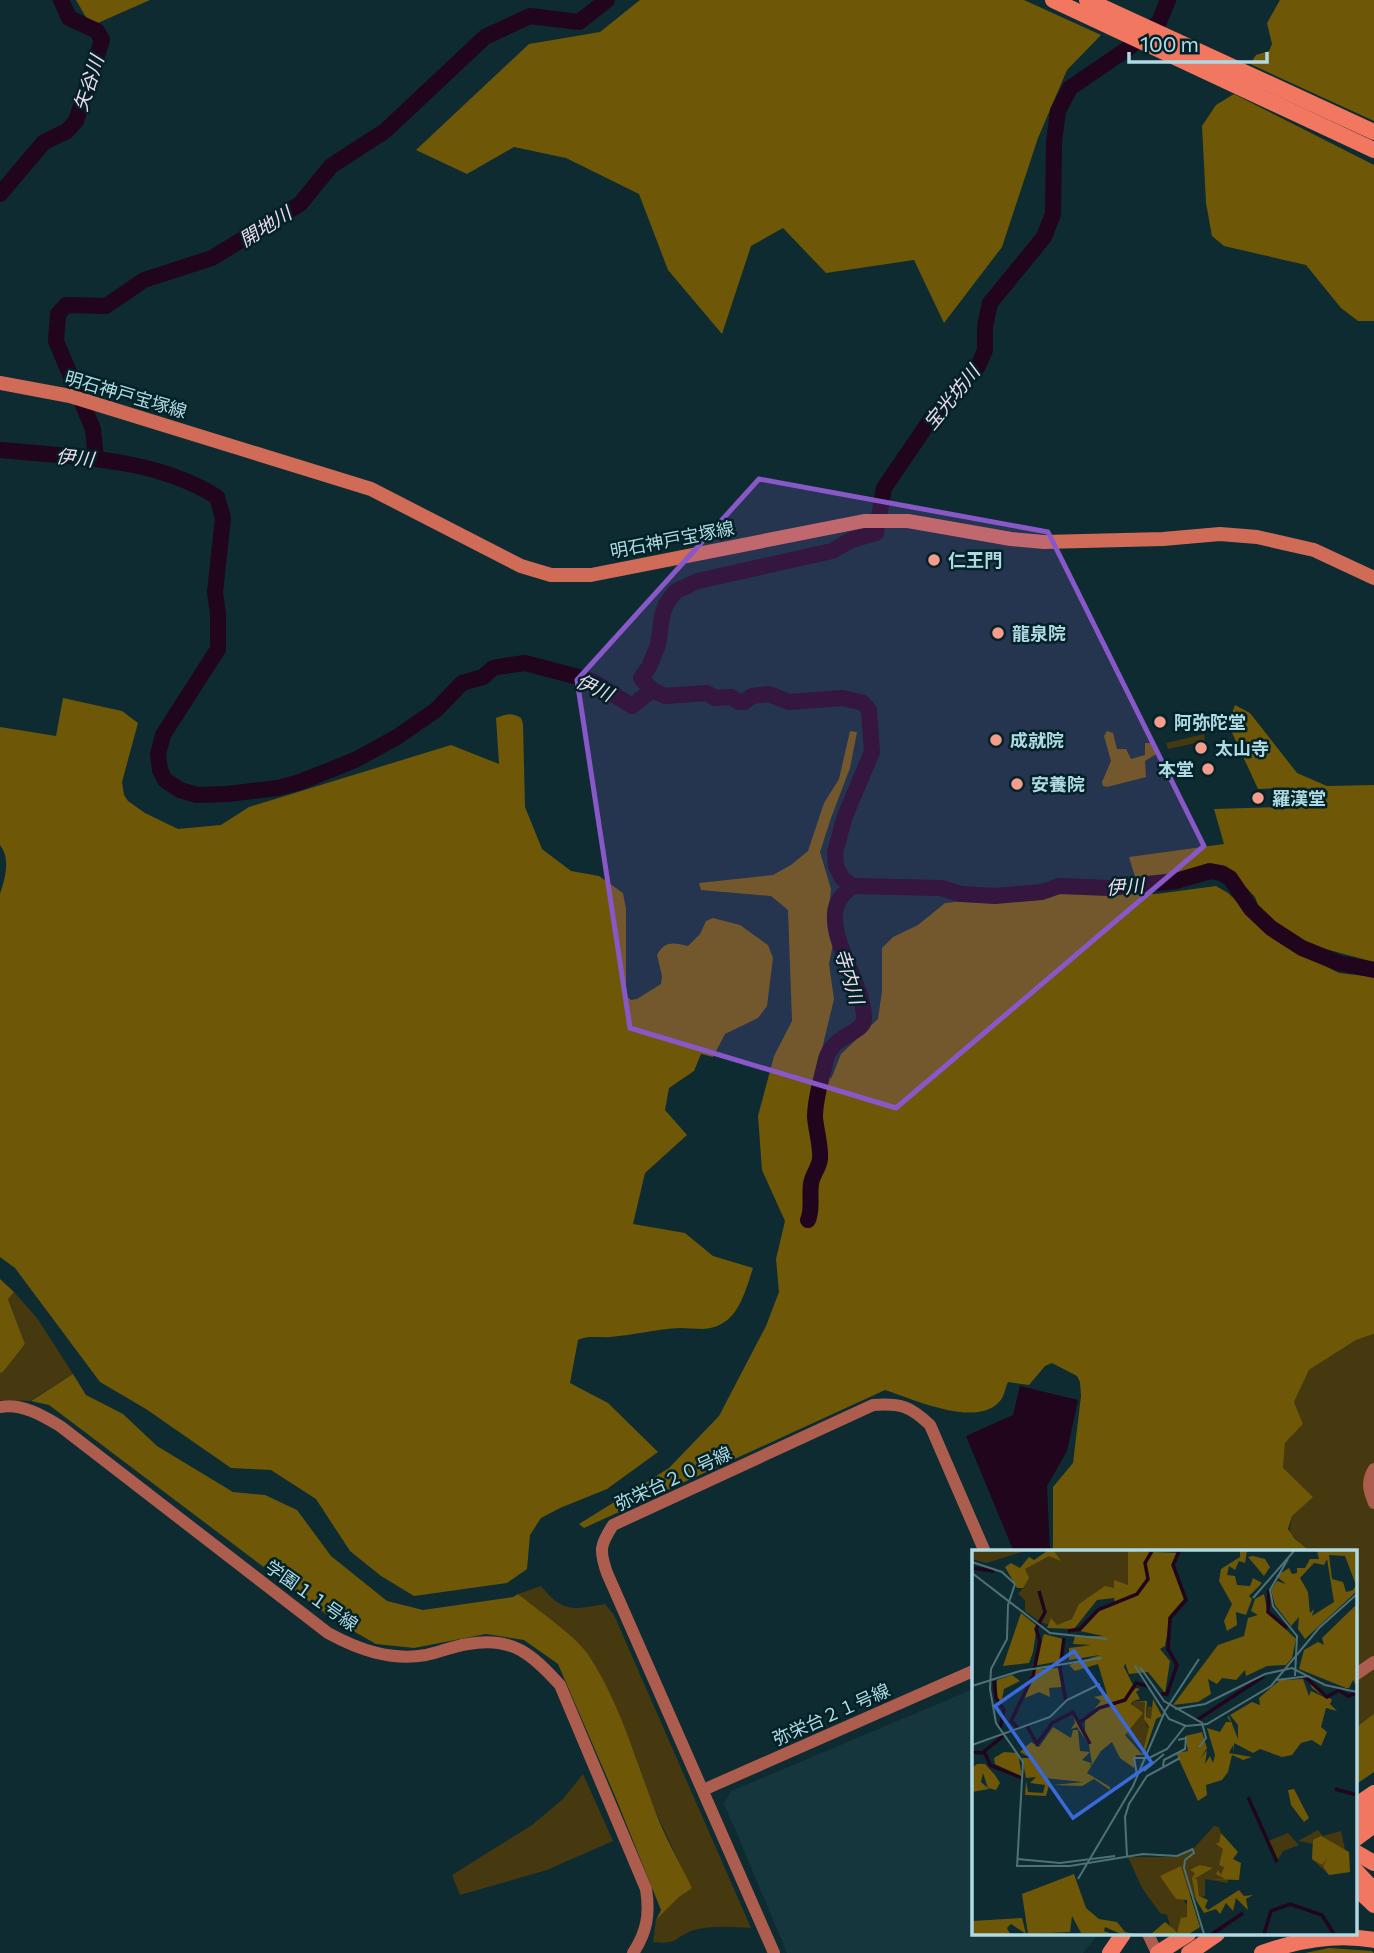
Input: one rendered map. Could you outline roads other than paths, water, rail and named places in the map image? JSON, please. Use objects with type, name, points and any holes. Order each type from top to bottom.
[{"type":"highway","points":[[1053,0],[1303,108],[1374,132]]},
{"type":"highway","points":[[1087,0],[1303,108],[1374,150]]},
{"type":"highway","points":[[1356,1805],[1374,1793]]},
{"type":"highway","points":[[1356,1822],[1374,1809]]},
{"type":"highway","points":[[1356,1838],[1374,1825]]},
{"type":"highway","points":[[1361,1860],[1374,1889]]},
{"type":"highway","points":[[1356,1888],[1374,1905]]},
{"type":"highway","points":[[1110,1953],[1122,1936]]},
{"type":"highway","points":[[1162,1950],[1185,1936]]},
{"type":"highway","points":[[1189,1953],[1214,1936]]},
{"type":"highway","points":[[1262,1953],[1314,1939],[1345,1937],[1374,1940]]},
{"type":"main road","name":"明石神戸宝塚線","points":[[0,383],[81,399],[371,489],[521,566],[551,575],[590,575],[880,521],[908,521],[1011,540],[1044,542],[1163,539],[1220,534],[1256,537],[1314,550],[1374,578]]},
{"type":"street","name":"弥栄台２０号線","points":[[774,1953],[601,1557],[601,1544],[613,1525],[873,1405],[890,1404],[914,1410],[930,1425],[984,1550]]},
{"type":"street","name":"学園１１号線","points":[[0,1407],[37,1412],[60,1426],[328,1633],[345,1643],[374,1654],[398,1657],[425,1655],[466,1644],[493,1641],[519,1648],[538,1660],[560,1685],[646,1889],[649,1910],[644,1936],[633,1953]]},
{"type":"street","points":[[1374,1469],[1370,1475],[1368,1489],[1374,1503]]},
{"type":"street","points":[[1356,1674],[1374,1662]]},
{"type":"street","name":"弥栄台２１号線","points":[[703,1790],[972,1671]]},
{"type":"street","points":[[1151,1936],[1162,1950]]},
{"type":"waterway","name":"矢谷川","points":[[0,194],[44,142],[67,131],[76,121],[102,40],[97,31],[69,18],[61,0]]},
{"type":"waterway","name":"開地川","points":[[96,459],[93,429],[56,341],[58,314],[66,305],[106,306],[144,280],[212,258],[300,204],[331,166],[385,131],[485,37],[530,16],[579,22],[607,0]]},
{"type":"waterway","name":"伊川","points":[[1168,0],[1159,22],[1130,47],[1070,88],[1058,111],[1054,142],[1053,214],[1044,237],[990,303],[985,326],[985,350],[978,366],[931,419],[884,488],[876,533],[851,540],[832,551],[698,581],[676,591],[666,604],[658,645],[641,678],[652,690],[665,696],[707,693],[715,698],[731,697],[744,702],[752,696],[769,694],[789,702],[843,698],[863,703],[869,710],[872,752],[845,816],[835,852],[836,866],[842,878],[852,886],[941,888],[961,894],[995,896],[1042,892],[1059,886],[1109,888],[1176,881],[1210,871],[1230,878],[1251,909],[1271,928],[1302,948],[1339,963],[1374,970]]},
{"type":"waterway","name":"伊川","points":[[0,450],[84,457],[140,466],[193,484],[217,497],[223,518],[215,592],[218,649],[163,735],[158,754],[160,770],[165,780],[180,790],[197,795],[227,794],[278,788],[300,782],[355,760],[397,737],[436,710],[462,683],[483,677],[493,668],[525,663],[582,678],[594,682],[632,706],[652,690]]},
{"type":"waterway","name":"寺内川","points":[[808,1220],[812,1181],[820,1159],[815,1110],[826,1059],[835,1044],[859,1028],[864,1019],[863,1005],[836,929],[838,902],[852,886]]},
{"type":"place","name":"仁王門","points":[[934,560]]},
{"type":"place","name":"龍泉院","points":[[998,633]]},
{"type":"place","name":"阿弥陀堂","points":[[1160,722]]},
{"type":"place","name":"成就院","points":[[996,740]]},
{"type":"place","name":"太山寺","points":[[1201,748]]},
{"type":"place","name":"本堂","points":[[1208,769]]},
{"type":"place","name":"安養院","points":[[1017,784]]},
{"type":"place","name":"羅漢堂","points":[[1258,798]]},
{"type":"water label","name":"宝光坊川","points":[[951,397]]}]
